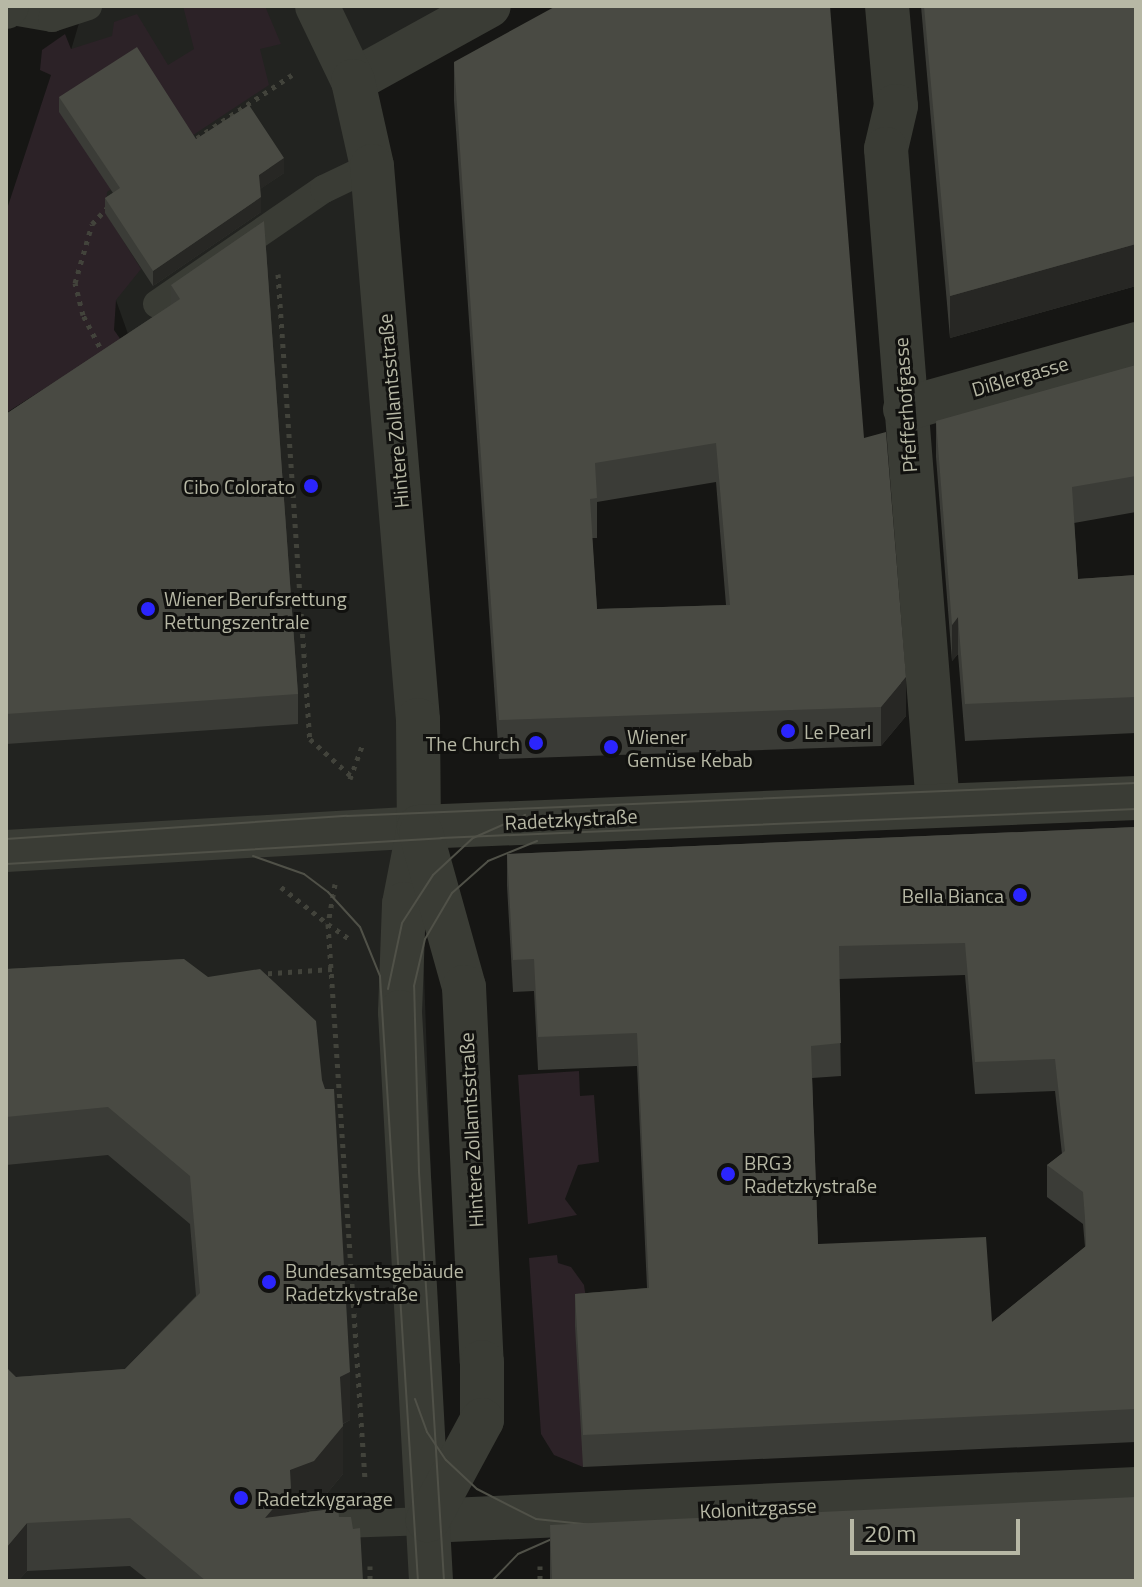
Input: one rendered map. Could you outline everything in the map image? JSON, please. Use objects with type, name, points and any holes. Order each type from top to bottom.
[{"type":"street","name":"Hintere Zollamtsstraße","points":[[317,6],[346,62],[372,166],[418,720],[419,827],[404,904],[400,1012],[431,1581]]},
{"type":"street","points":[[346,62],[489,6]]},
{"type":"street","name":"Pfefferhofgasse","points":[[887,6],[896,106],[886,149],[938,805]]},
{"type":"street","name":"Dißlergasse","points":[[905,409],[1136,344]]},
{"type":"street","name":"Radetzkystraße","points":[[6,851],[419,827],[1136,798]]},
{"type":"street","name":"Hintere Zollamtsstraße","points":[[419,827],[464,987],[482,1362],[482,1420],[428,1521]]},
{"type":"street","name":"Kolonitzgasse","points":[[428,1521],[1136,1489]]},
{"type":"lane","points":[[6,8],[52,18],[88,6]]},
{"type":"lane","points":[[157,304],[324,189],[372,166]]},
{"type":"lane","points":[[305,1526],[367,1521],[428,1521]]},
{"type":"path","points":[[183,148],[346,62]]},
{"type":"path","points":[[106,360],[83,315],[75,283],[92,224],[121,193]]},
{"type":"path","points":[[259,233],[277,261],[310,739],[352,777]]},
{"type":"path","points":[[275,884],[328,924],[370,1581]]},
{"type":"path","points":[[254,974],[332,969]]},
{"type":"shaded area","points":[[84,6],[489,6],[353,81],[419,827],[445,1581],[6,1581],[6,431],[133,348],[51,118]]},
{"type":"shaded area","points":[[183,6],[265,6],[281,44],[260,49],[269,85],[107,192],[106,213],[141,269],[116,300],[114,330],[121,340],[6,413],[6,212],[51,75],[40,70],[42,50],[65,34],[71,49],[112,36],[114,22],[137,14],[168,65],[194,49]]},
{"type":"shaded area","points":[[579,1071],[580,1096],[594,1095],[599,1162],[578,1165],[565,1199],[577,1215],[528,1224],[518,1075]]},
{"type":"shaded area","points":[[557,1255],[558,1263],[571,1267],[584,1285],[590,1325],[583,1467],[554,1455],[541,1434],[529,1258]]},
{"type":"building","points":[[556,6],[830,6],[864,438],[886,432],[906,677],[881,707],[499,720],[454,62]],"holes":[[[716,443],[730,605],[597,609],[590,499],[597,498],[595,463]]]},
{"type":"building","points":[[924,6],[1136,6],[1136,244],[950,296]]},
{"type":"building","points":[[137,47],[196,139],[249,105],[284,158],[259,175],[261,197],[153,271],[105,198],[120,188],[59,97]]},
{"type":"building","name":"Wiener Berufsrettung Rettungszentrale","points":[[264,221],[298,694],[6,714],[6,414],[180,299],[171,285]]},
{"type":"building","points":[[1136,365],[1136,476],[1072,487],[1078,579],[1136,575],[1136,697],[965,704],[958,617],[952,625],[936,421]]},
{"type":"building","name":"BRG3 Radetzkystraße","points":[[1136,827],[1136,1409],[583,1435],[575,1294],[649,1288],[637,1033],[538,1037],[534,959],[513,960],[507,854]],"holes":[[[965,943],[975,1062],[1055,1059],[1065,1151],[1047,1165],[1083,1192],[1085,1218],[1086,1246],[992,1322],[986,1237],[818,1244],[811,1046],[841,1043],[839,946]]]},
{"type":"building","name":"Bundesamtsgebäude Radetzkystraße","points":[[184,959],[208,977],[260,969],[316,1021],[322,1080],[325,1089],[334,1089],[350,1372],[340,1377],[343,1426],[314,1461],[290,1470],[291,1488],[265,1518],[338,1508],[339,1517],[351,1517],[353,1529],[360,1528],[363,1581],[206,1581],[130,1518],[27,1523],[6,1548],[6,1367],[16,1377],[125,1369],[200,1293],[190,1176],[108,1107],[6,1117],[6,969]]},
{"type":"building","points":[[1136,1497],[1136,1581],[552,1581],[550,1525]]},
{"type":"tram line","points":[[6,839],[347,816],[1136,783]]},
{"type":"tram line","points":[[6,864],[441,838],[1136,809]]},
{"type":"tram line","points":[[388,989],[402,923],[433,875],[473,838],[525,815]]},
{"type":"tram line","points":[[444,1581],[419,1172],[414,986],[425,939],[452,893],[488,861],[537,841]]},
{"type":"tram line","points":[[253,856],[304,874],[328,892],[360,927],[380,976],[418,1581]]},
{"type":"tram line","points":[[415,1399],[427,1432],[446,1460],[477,1489],[536,1519],[593,1525]]},
{"type":"tram line","points":[[492,1581],[518,1554],[570,1531]]},
{"type":"place","name":"Cibo Colorato","points":[[311,486]]},
{"type":"place","name":"Wiener Berufsrettung Rettungszentrale","points":[[148,609]]},
{"type":"place","name":"Le Pearl","points":[[788,731]]},
{"type":"place","name":"The Church","points":[[536,743]]},
{"type":"place","name":"Wiener Gemüse Kebab","points":[[611,747]]},
{"type":"place","name":"Bella Bianca","points":[[1020,895]]},
{"type":"place","name":"BRG3 Radetzkystraße","points":[[728,1174]]},
{"type":"place","name":"Bundesamtsgebäude Radetzkystraße","points":[[269,1282]]},
{"type":"place","name":"Radetzkygarage","points":[[241,1498]]}]
